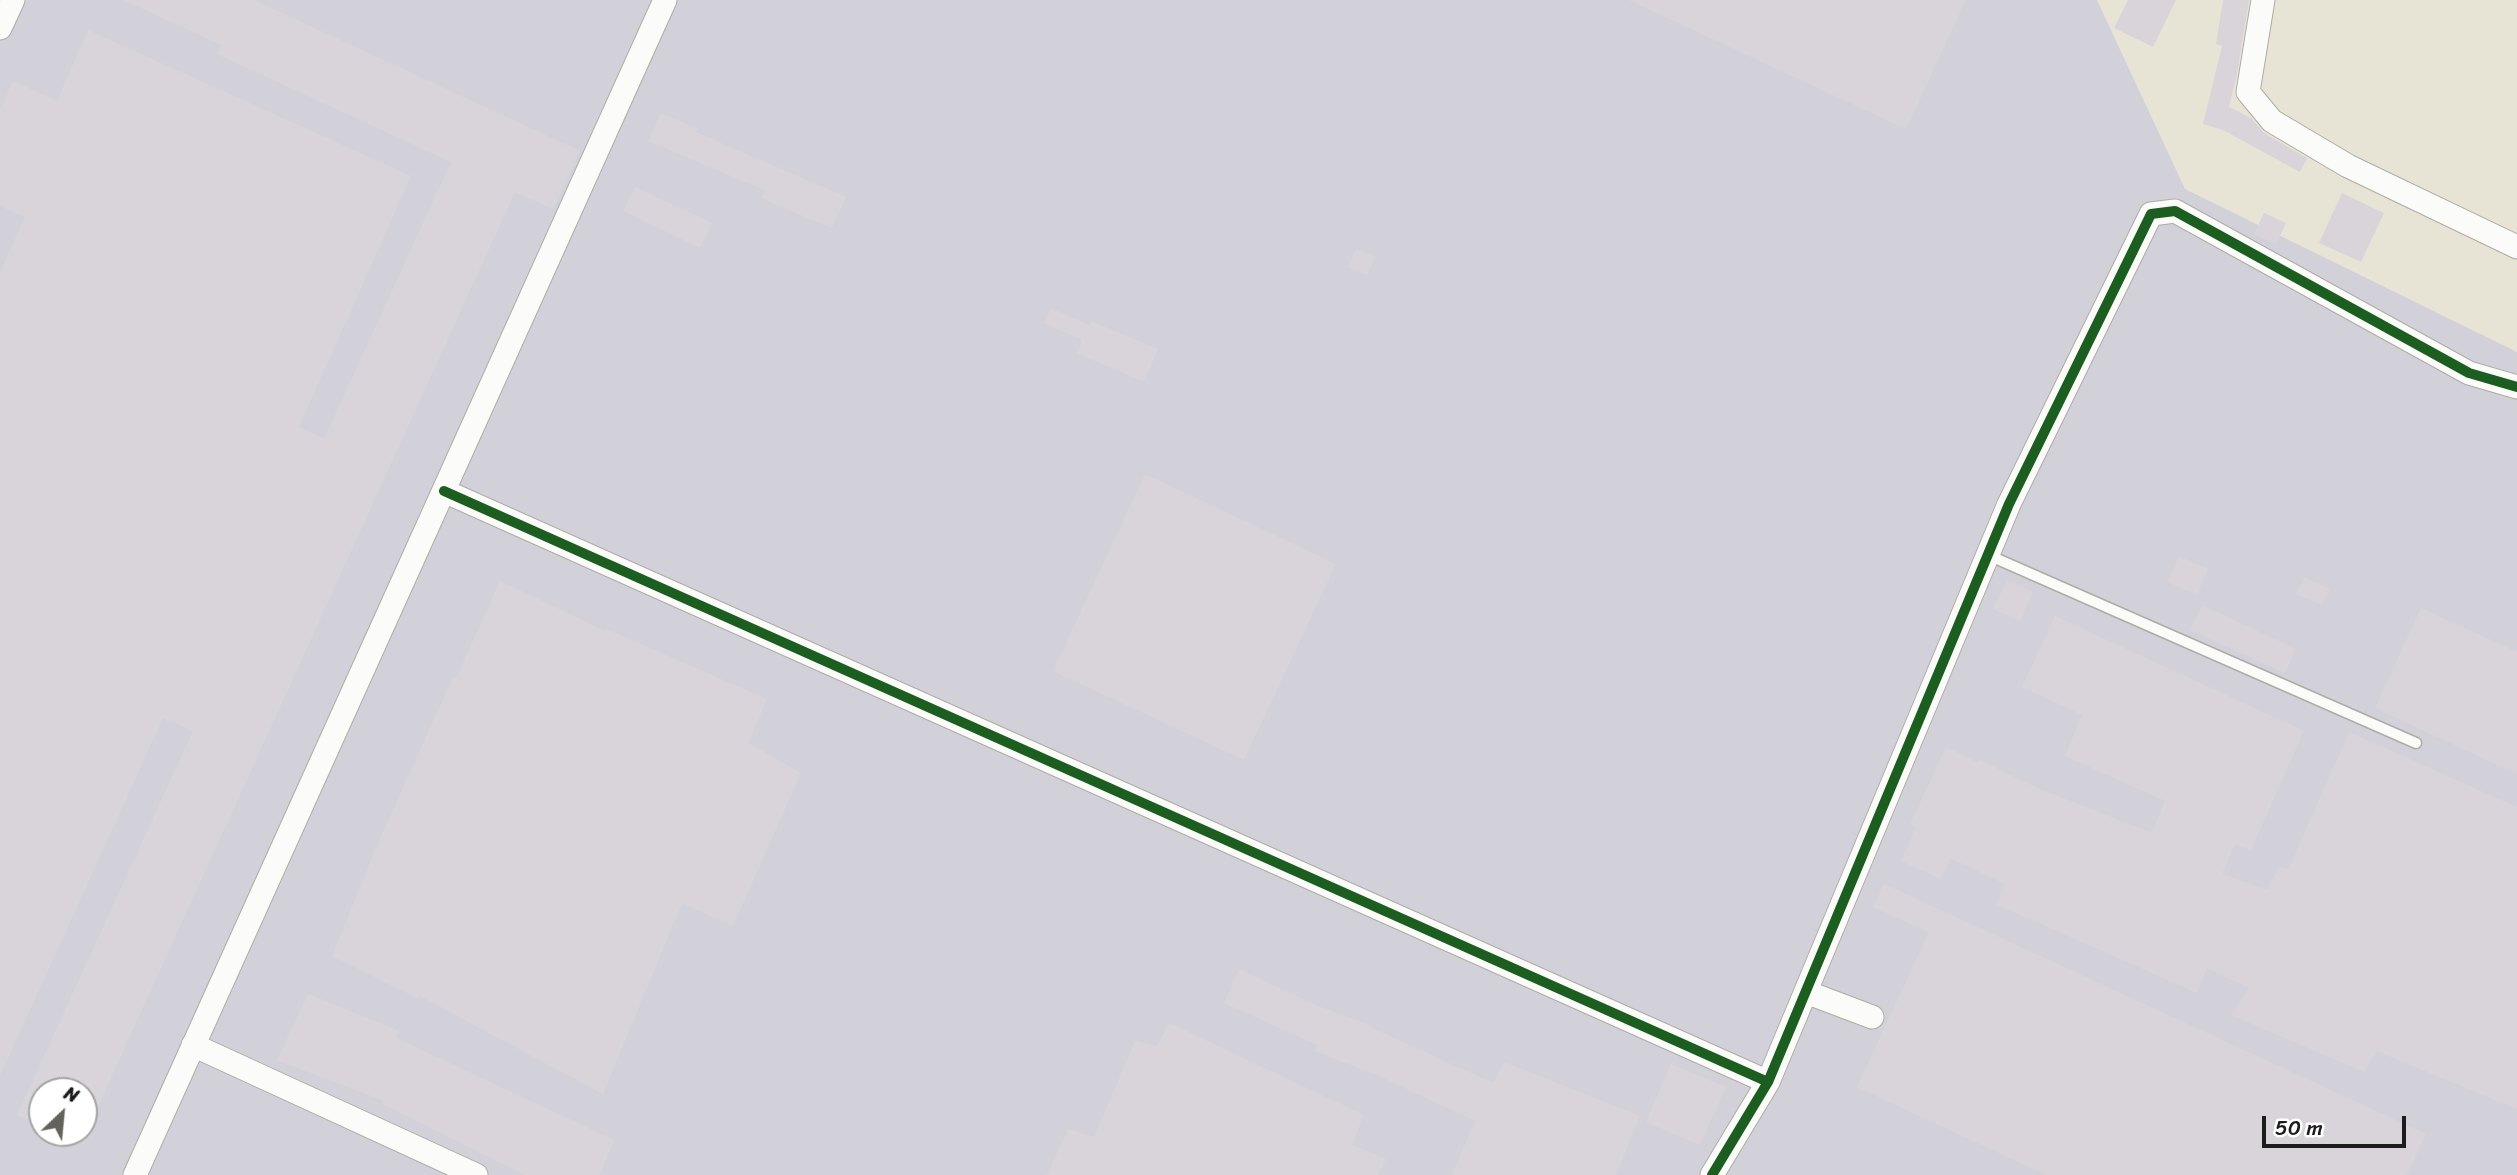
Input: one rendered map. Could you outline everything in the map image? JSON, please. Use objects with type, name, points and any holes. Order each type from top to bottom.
[{"type":"street","points":[[0,28],[13,0]]},
{"type":"street","points":[[135,1175],[665,0]]},
{"type":"street","points":[[2263,0],[2248,92],[2272,121],[2348,166],[2517,247]]},
{"type":"street","points":[[1712,1175],[1768,1082],[2009,504],[2151,214],[2175,211],[2469,373],[2517,387]]},
{"type":"street","points":[[444,491],[1768,1082]]},
{"type":"street","points":[[1806,992],[1872,1017]]},
{"type":"street","points":[[193,1045],[476,1175]]},
{"type":"lane","points":[[1988,555],[2416,743]]},
{"type":"shaded area","points":[[0,0],[2097,0],[2185,189],[2517,352],[2517,1175],[0,1175]]},
{"type":"building","points":[[124,0],[254,0],[580,151],[553,209],[515,192],[98,1106],[98,1077],[34,1077],[193,731],[163,718],[0,1076],[0,272],[25,217],[0,206],[0,110],[13,81],[57,101],[88,30],[411,176],[299,427],[324,439],[451,162],[217,54],[221,45]]},
{"type":"building","points":[[1629,0],[1966,0],[1906,129]]},
{"type":"building","points":[[2128,0],[2176,0],[2153,47],[2114,28]]},
{"type":"building","points":[[2223,0],[2249,0],[2229,107],[2251,118],[2264,133],[2307,158],[2300,172],[2223,130],[2203,124],[2222,46],[2216,44]]},
{"type":"building","points":[[661,113],[698,129],[696,132],[846,197],[832,228],[761,198],[765,190],[648,141]]},
{"type":"building","points":[[635,187],[712,223],[700,248],[623,211]]},
{"type":"building","points":[[2342,193],[2384,213],[2361,262],[2319,243]]},
{"type":"building","points":[[2264,213],[2286,223],[2276,244],[2254,234]]},
{"type":"building","points":[[1356,249],[1375,257],[1367,275],[1348,267]]},
{"type":"building","points":[[1051,308],[1089,325],[1091,321],[1158,349],[1144,382],[1077,353],[1082,340],[1044,323]]},
{"type":"building","points":[[1145,474],[1336,564],[1244,760],[1053,671]]},
{"type":"building","points":[[2179,556],[2208,569],[2197,595],[2168,582]]},
{"type":"building","points":[[2304,577],[2330,589],[2322,605],[2296,594]]},
{"type":"building","points":[[2007,580],[2033,592],[2020,621],[1993,609]]},
{"type":"building","points":[[500,581],[605,631],[606,629],[767,699],[748,743],[801,773],[733,926],[682,903],[603,1094],[418,995],[417,998],[332,956],[378,843]]},
{"type":"building","points":[[2202,605],[2296,649],[2285,673],[2190,630]]},
{"type":"building","points":[[2421,608],[2517,652],[2517,774],[2375,708]]},
{"type":"building","points":[[2055,616],[2304,731],[2251,850],[2235,844],[2222,874],[2267,890],[2279,866],[2288,870],[2349,732],[2517,807],[2517,1109],[2377,1051],[2364,1072],[2231,1015],[2249,988],[2207,968],[2197,993],[1996,904],[2005,884],[1950,858],[1941,879],[1901,861],[1916,827],[1910,824],[1946,747],[2035,787],[2152,833],[2165,801],[2065,756],[2082,715],[2022,687]]},
{"type":"building","points":[[1884,884],[2426,1134],[2407,1175],[2046,1175],[1857,1087],[1929,932],[1873,907]]},
{"type":"building","points":[[1239,969],[1313,1004],[1372,1026],[1493,1083],[1504,1062],[1640,1116],[1616,1175],[1452,1175],[1475,1121],[1377,1075],[1315,1051],[1317,1045],[1224,1003]]},
{"type":"building","points":[[308,994],[399,1031],[396,1038],[614,1140],[600,1175],[525,1175],[383,1104],[384,1101],[277,1060]]},
{"type":"building","points":[[1169,1023],[1364,1115],[1352,1145],[1386,1159],[1378,1175],[1047,1175],[1068,1129],[1094,1137],[1135,1041],[1157,1046]]},
{"type":"building","points":[[1671,1064],[1726,1087],[1700,1145],[1646,1122]]},
{"type":"building","points":[[28,1091],[28,1120],[17,1115]]},
{"type":"cycle path","points":[[1712,1175],[1768,1082],[2009,504],[2151,214],[2175,211],[2469,373],[2517,387]]},
{"type":"cycle path","points":[[444,491],[1768,1082]]}]
